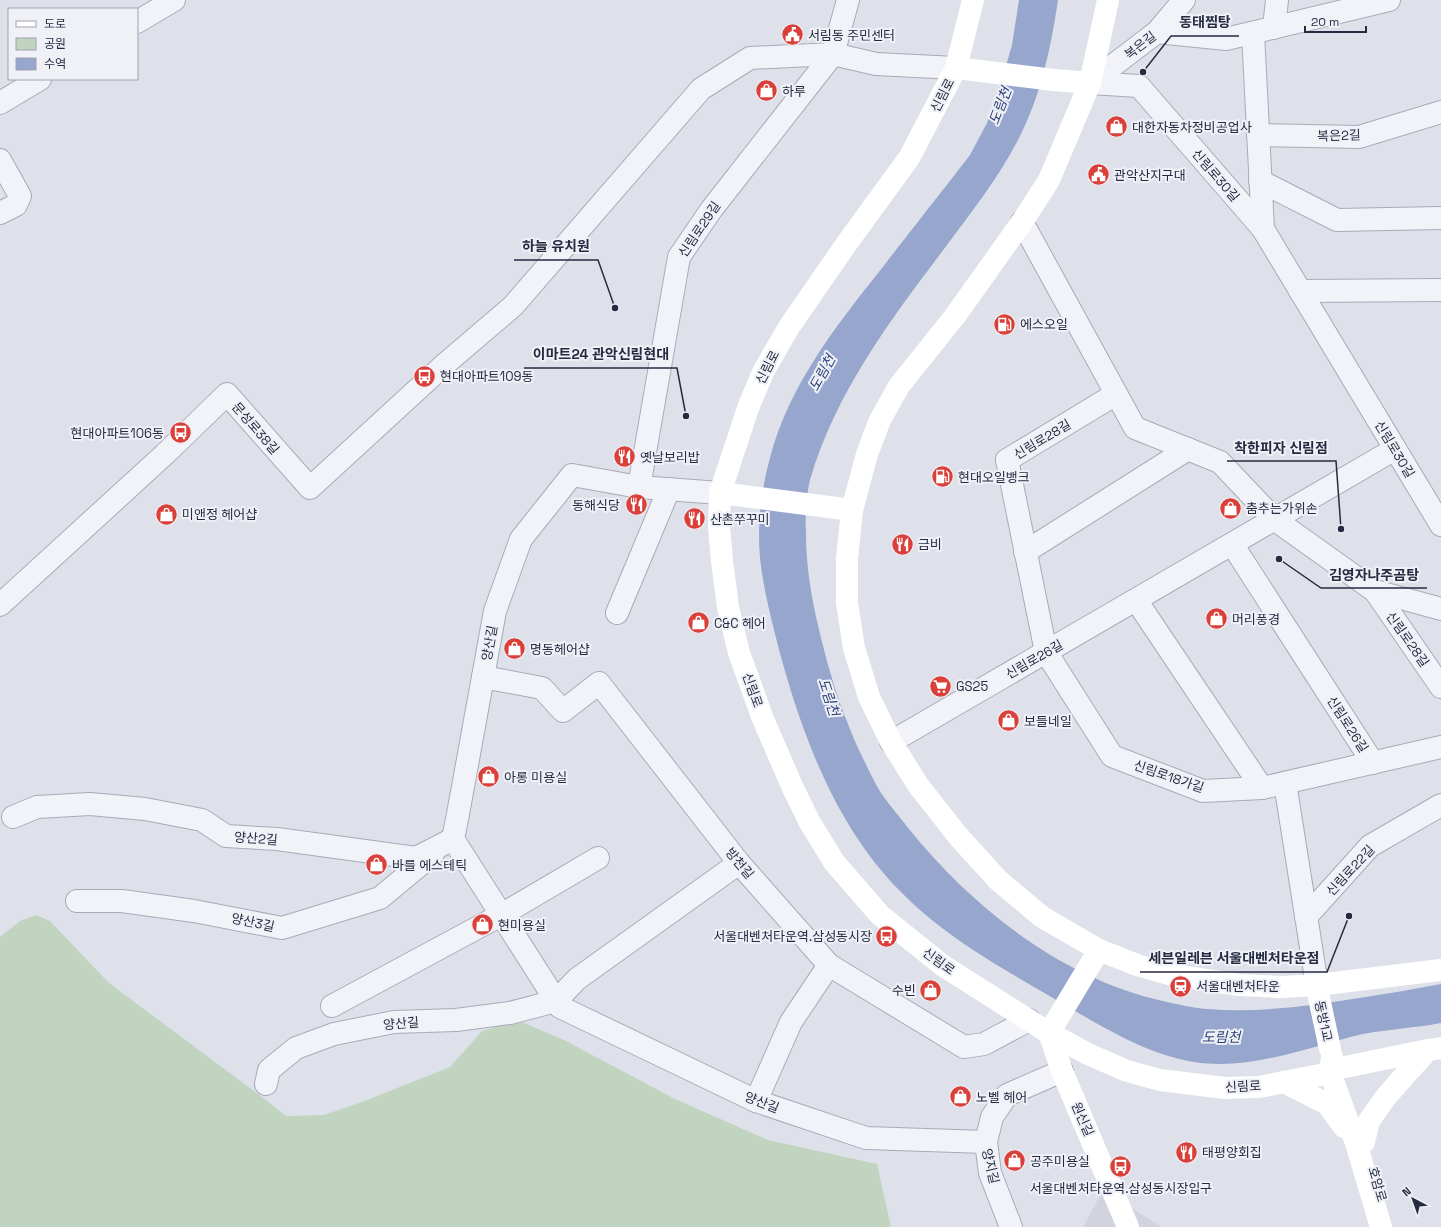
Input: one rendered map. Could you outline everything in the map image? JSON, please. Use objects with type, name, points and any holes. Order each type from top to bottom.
[{"type":"main road","name":"신림로","points":[[973,0],[956,68],[909,158],[847,243],[794,321],[763,372],[748,408],[720,493],[719,527],[722,561],[728,607],[739,653],[766,726],[792,786],[809,821],[834,862],[880,915],[942,965],[1049,1033],[1088,1054],[1127,1071],[1160,1080],[1225,1088],[1259,1087],[1284,1082],[1333,1062],[1434,1049]]},
{"type":"main road","points":[[1108,0],[1090,83],[1049,180],[1022,222],[955,316],[899,386],[880,420],[867,454],[852,510],[846,559],[847,603],[854,648],[869,697],[891,742],[918,785],[958,836],[998,880],[1042,917],[1099,950],[1137,965],[1172,974],[1207,981],[1240,985],[1317,989],[1441,970]]},
{"type":"main road","points":[[956,68],[1090,83]]},
{"type":"main road","points":[[720,493],[852,510]]},
{"type":"main road","points":[[1049,1033],[1099,950]]},
{"type":"main road","name":"동방1교","points":[[1317,989],[1333,1062],[1360,1143]]},
{"type":"main road","name":"원신길","points":[[1049,1033],[1062,1071],[1128,1227]]},
{"type":"main road","points":[[1360,1143],[1369,1121],[1385,1098],[1406,1074],[1434,1049]]},
{"type":"main road","points":[[1284,1082],[1327,1104],[1360,1143],[1381,1227]]},
{"type":"main road","name":"호암로","points":[[1360,1143],[1390,1227]]},
{"type":"street","points":[[138,21],[174,0]]},
{"type":"street","name":"신림로29길","points":[[639,487],[678,257],[711,210],[833,54],[848,0]]},
{"type":"street","name":"복은길","points":[[1090,83],[1158,32],[1184,0]]},
{"type":"street","points":[[1274,28],[1277,0]]},
{"type":"street","points":[[1158,32],[1226,39],[1389,0]]},
{"type":"street","points":[[1253,33],[1263,229]]},
{"type":"street","points":[[833,54],[876,64],[956,68]]},
{"type":"street","name":"문성로38길","points":[[0,605],[227,394],[310,488],[444,365],[513,306],[701,89],[750,58],[833,54]]},
{"type":"street","points":[[0,102],[38,80]]},
{"type":"street","name":"신림로30길","points":[[1090,83],[1138,86],[1263,229],[1441,525]]},
{"type":"street","name":"복은2길","points":[[1258,136],[1359,137],[1441,112]]},
{"type":"street","points":[[0,160],[20,196],[16,205],[0,213]]},
{"type":"street","points":[[1260,181],[1337,220],[1441,218]]},
{"type":"street","name":"신림로28길","points":[[1022,222],[1135,428],[1220,462],[1274,519],[1376,592],[1441,687]]},
{"type":"street","points":[[1300,291],[1441,290]]},
{"type":"street","name":"신림로28길","points":[[1046,652],[1007,460],[1116,394]]},
{"type":"street","points":[[1025,552],[1188,449]]},
{"type":"street","name":"신림로26길","points":[[891,742],[1395,449]]},
{"type":"street","name":"양산길","points":[[720,493],[639,487],[572,475],[521,539],[495,611],[453,839],[560,1008],[756,1101],[866,1138],[986,1142]]},
{"type":"street","points":[[617,613],[669,489]]},
{"type":"street","name":"신림로26길","points":[[1232,544],[1373,763]]},
{"type":"street","name":"신림로28길","points":[[1376,592],[1441,608]]},
{"type":"street","points":[[1136,600],[1262,788]]},
{"type":"street","name":"신림로18가길","points":[[1046,652],[1112,756],[1203,791],[1262,788],[1441,747]]},
{"type":"street","name":"방천길","points":[[483,676],[542,688],[563,711],[599,683],[739,863],[829,965],[964,1047],[984,1044],[1029,1020]]},
{"type":"street","points":[[1285,783],[1317,989]]},
{"type":"street","name":"양산2길","points":[[13,817],[37,807],[90,804],[145,810],[202,820],[226,836],[278,839],[416,858],[453,839]]},
{"type":"street","name":"신림로22길","points":[[1306,917],[1370,846],[1441,805]]},
{"type":"street","name":"양산3길","points":[[77,901],[122,901],[194,910],[282,928],[380,898],[453,839]]},
{"type":"street","points":[[332,1006],[501,915],[598,858]]},
{"type":"street","points":[[556,1001],[577,979],[739,863]]},
{"type":"street","points":[[756,1101],[791,1022],[829,965]]},
{"type":"street","name":"양산길","points":[[266,1084],[269,1070],[296,1048],[334,1034],[394,1022],[456,1020],[510,1013],[556,1001]]},
{"type":"street","name":"양지길","points":[[1011,1227],[990,1173],[986,1142],[992,1117],[1007,1095],[1062,1071]]},
{"type":"shaded area","points":[[1103,1190],[1162,1227],[1083,1227]]},
{"type":"green space","points":[[36,915],[50,921],[109,983],[286,1116],[324,1115],[362,1102],[450,1067],[482,1031],[517,1020],[564,1040],[675,1099],[768,1140],[877,1164],[891,1227],[0,1227],[0,937],[20,921]]},
{"type":"water","name":"도림천","points":[[1019,0],[1058,0],[1044,70],[1027,122],[994,180],[906,300],[868,356],[850,386],[835,416],[821,447],[810,480],[806,520],[810,587],[817,622],[831,675],[853,737],[884,798],[934,858],[991,913],[1055,958],[1089,976],[1125,990],[1163,1001],[1196,1008],[1226,1010],[1264,1009],[1321,1004],[1441,984],[1441,1023],[1363,1034],[1258,1061],[1216,1064],[1194,1062],[1158,1053],[1124,1038],[1090,1020],[974,951],[935,923],[899,890],[876,864],[856,836],[838,806],[822,774],[797,709],[786,675],[767,600],[761,569],[759,520],[764,483],[770,458],[778,431],[789,406],[816,357],[831,334],[970,155],[987,123],[999,90],[1012,45]]},
{"type":"place","name":"서림동 주민센터","points":[[793,35]]},
{"type":"place","name":"동태찜탕","points":[[1143,72]]},
{"type":"place","name":"하루","points":[[766,91]]},
{"type":"place","name":"대한자동차정비공업사","points":[[1117,127]]},
{"type":"place","name":"관악산지구대","points":[[1099,175]]},
{"type":"place","name":"하늘 유치원","points":[[615,308]]},
{"type":"place","name":"에스오일","points":[[1004,324]]},
{"type":"place","name":"현대아파트109동","points":[[425,376]]},
{"type":"place","name":"이마트24 관악신림현대","points":[[686,416]]},
{"type":"place","name":"현대아파트106동","points":[[180,433]]},
{"type":"place","name":"옛날보리밥","points":[[625,457]]},
{"type":"place","name":"현대오일뱅크","points":[[943,477]]},
{"type":"place","name":"동해식당","points":[[636,505]]},
{"type":"place","name":"춤추는가위손","points":[[1231,508]]},
{"type":"place","name":"미앤정 헤어샵","points":[[166,514]]},
{"type":"place","name":"산촌쭈꾸미","points":[[695,519]]},
{"type":"place","name":"착한피자 신림점","points":[[1341,529]]},
{"type":"place","name":"금비","points":[[903,544]]},
{"type":"place","name":"김영자나주곰탕","points":[[1279,559]]},
{"type":"place","name":"머리풍경","points":[[1216,619]]},
{"type":"place","name":"C&C 헤어","points":[[699,623]]},
{"type":"place","name":"명동헤어샵","points":[[514,649]]},
{"type":"place","name":"GS25","points":[[941,686]]},
{"type":"place","name":"보들네일","points":[[1009,721]]},
{"type":"place","name":"아롱 미용실","points":[[489,777]]},
{"type":"place","name":"바를 에스테틱","points":[[376,865]]},
{"type":"place","name":"세븐일레븐 서울대벤처타운점","points":[[1349,916]]},
{"type":"place","name":"현미용실","points":[[483,925]]},
{"type":"place","name":"서울대벤처타운역.삼성동시장","points":[[887,936]]},
{"type":"place","name":"서울대벤처타운","points":[[1180,986]]},
{"type":"place","name":"수빈","points":[[931,990]]},
{"type":"place","name":"노벨 헤어","points":[[961,1097]]},
{"type":"place","name":"태평양회집","points":[[1186,1152]]},
{"type":"place","name":"공주미용실","points":[[1014,1161]]},
{"type":"place","name":"서울대벤처타운역.삼성동시장입구","points":[[1121,1166]]}]
